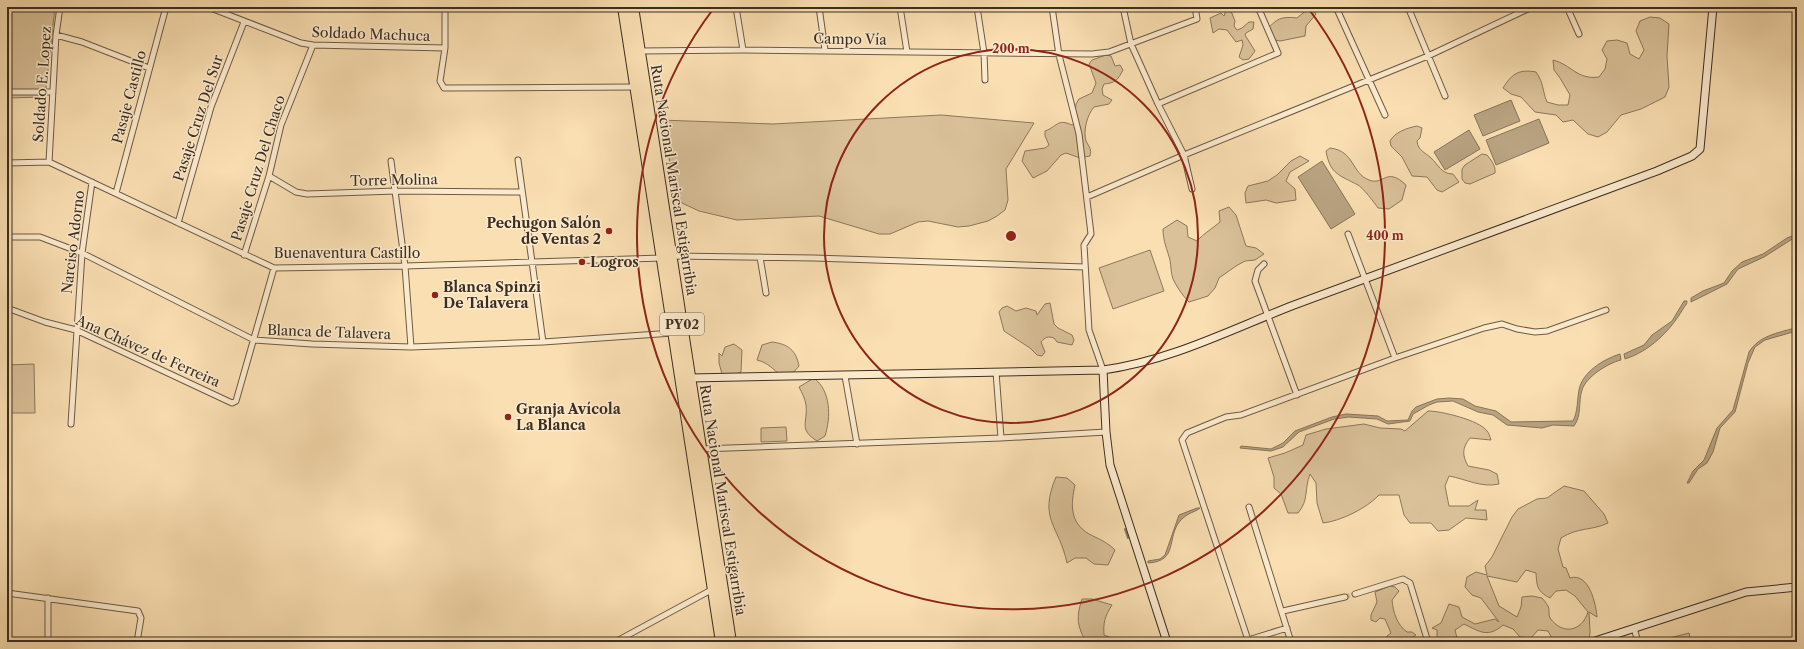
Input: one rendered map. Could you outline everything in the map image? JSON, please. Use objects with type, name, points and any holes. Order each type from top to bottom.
[{"type":"highway","name":"Ruta Nacional Mariscal Estigarribia","points":[[623,7],[636,87],[690,378],[731,642]]},
{"type":"highway","name":"Ruta Nacional Mariscal Estigarribia","points":[[633,7],[667,257],[673,333],[721,642]]},
{"type":"street","name":"Soldado E. Lopez","points":[[49,162],[56,35],[60,7]]},
{"type":"street","name":"Pasaje Castillo","points":[[116,193],[166,7]]},
{"type":"street","name":"Soldado Machuca","points":[[208,7],[301,43],[313,45],[445,48]]},
{"type":"street","points":[[445,7],[445,48],[440,81],[444,88],[636,87]]},
{"type":"street","points":[[736,7],[743,50]]},
{"type":"street","points":[[819,7],[825,50]]},
{"type":"street","points":[[900,7],[907,52]]},
{"type":"street","points":[[977,7],[984,53],[985,80]]},
{"type":"street","points":[[1052,7],[1059,55],[1079,134],[1091,234],[1084,245],[1089,330],[1103,370],[1106,432],[1112,472],[1167,642]]},
{"type":"street","points":[[1123,7],[1132,44],[1158,104],[1184,155],[1192,189]]},
{"type":"street","name":"Campo Vía","points":[[640,51],[825,50],[1059,55],[1109,52],[1197,19],[1195,7]]},
{"type":"street","points":[[1158,104],[1278,53],[1258,7]]},
{"type":"street","points":[[1336,7],[1385,115]]},
{"type":"street","points":[[1408,7],[1445,96]]},
{"type":"street","points":[[1087,197],[1184,155],[1428,56],[1532,7]]},
{"type":"street","points":[[1567,7],[1579,34]]},
{"type":"street","points":[[690,378],[1103,370],[1131,366],[1198,343],[1269,315],[1657,171],[1692,156],[1700,149],[1714,7]]},
{"type":"street","name":"Pasaje Cruz Del Sur","points":[[178,223],[212,107],[244,22]]},
{"type":"street","points":[[56,35],[82,42],[149,68]]},
{"type":"street","name":"Pasaje Cruz Del Chaco","points":[[244,255],[269,176],[281,125],[313,45]]},
{"type":"street","points":[[7,92],[53,92]]},
{"type":"street","points":[[518,160],[543,342]]},
{"type":"street","points":[[391,161],[405,266],[411,347]]},
{"type":"street","name":"Buenaventura Castillo","points":[[7,163],[49,162],[274,268],[405,266],[667,257],[760,256],[1085,267]]},
{"type":"street","name":"Torre Molina","points":[[269,176],[296,192],[302,193],[396,191],[522,192]]},
{"type":"street","name":"Narciso Adorno","points":[[72,424],[76,330],[82,253],[92,182]]},
{"type":"street","points":[[1348,234],[1364,280],[1395,358]]},
{"type":"street","name":"Blanca de Talavera","points":[[7,237],[40,237],[82,253],[254,340],[312,344],[411,347],[543,342],[673,333]]},
{"type":"street","points":[[760,256],[766,293]]},
{"type":"street","points":[[1264,264],[1258,270],[1256,281],[1297,394]]},
{"type":"street","points":[[254,340],[274,268]]},
{"type":"street","name":"Ana Chávez de Ferreira","points":[[7,308],[45,322],[76,330],[232,403],[236,401],[254,340]]},
{"type":"street","points":[[1248,640],[1182,440],[1187,433],[1226,417],[1241,415],[1395,358],[1502,324],[1517,329],[1535,332],[1547,331],[1606,310]]},
{"type":"street","points":[[996,372],[1001,438]]},
{"type":"street","points":[[845,376],[857,444]]},
{"type":"street","points":[[701,449],[1001,438],[1106,432]]},
{"type":"street","points":[[1249,507],[1283,611],[1291,642]]},
{"type":"street","points":[[1355,594],[1403,579],[1410,583],[1428,642]]},
{"type":"street","points":[[1592,642],[1746,592],[1797,587]]},
{"type":"street","points":[[615,642],[713,589]]},
{"type":"street","points":[[7,594],[48,598],[138,611],[141,618],[136,642]]},
{"type":"street","points":[[1283,611],[1345,597]]},
{"type":"street","points":[[48,598],[48,642]]},
{"type":"street","points":[[1242,642],[1287,628]]},
{"type":"street","points":[[1634,628],[1638,642]]},
{"type":"shaded area","points":[[7,7],[55,7],[45,97],[7,98]]},
{"type":"shaded area","points":[[1308,9],[1313,9],[1316,14],[1306,26],[1305,36],[1280,41],[1270,39],[1267,30],[1273,23],[1279,19],[1287,17],[1297,18]]},
{"type":"shaded area","points":[[1226,10],[1231,11],[1235,21],[1234,26],[1237,30],[1249,22],[1254,22],[1253,29],[1245,35],[1255,51],[1249,59],[1243,60],[1239,57],[1243,45],[1242,40],[1236,42],[1227,30],[1219,29],[1213,33],[1210,18],[1221,13],[1224,16]]},
{"type":"shaded area","points":[[1650,17],[1660,18],[1669,24],[1667,56],[1669,87],[1665,97],[1641,109],[1621,115],[1607,132],[1598,137],[1588,134],[1573,120],[1563,122],[1556,115],[1535,112],[1521,97],[1511,94],[1503,88],[1517,73],[1525,71],[1536,72],[1547,102],[1558,105],[1568,105],[1570,95],[1554,70],[1553,60],[1560,62],[1585,76],[1599,77],[1605,69],[1607,59],[1602,50],[1607,41],[1617,40],[1627,43],[1630,54],[1639,59],[1644,50],[1636,31],[1640,21]]},
{"type":"shaded area","points":[[1106,55],[1111,56],[1115,66],[1120,65],[1123,70],[1116,80],[1111,83],[1104,84],[1102,89],[1103,95],[1112,100],[1109,104],[1094,107],[1088,119],[1085,128],[1085,137],[1090,150],[1090,156],[1080,158],[1066,153],[1061,155],[1047,171],[1033,178],[1022,161],[1025,151],[1045,148],[1049,145],[1045,136],[1045,131],[1057,124],[1063,122],[1072,125],[1074,124],[1076,104],[1079,99],[1092,93],[1096,83],[1089,64],[1092,60]]},
{"type":"shaded area","points":[[1511,100],[1520,121],[1483,136],[1474,115]]},
{"type":"shaded area","points":[[941,115],[1034,123],[1006,169],[1008,200],[1005,210],[988,221],[969,226],[958,227],[928,221],[918,222],[890,234],[879,234],[819,216],[737,220],[699,211],[682,203],[675,193],[668,152],[660,120],[773,124]]},
{"type":"shaded area","points":[[1539,119],[1549,143],[1496,165],[1486,140]]},
{"type":"shaded area","points":[[1417,126],[1422,128],[1420,138],[1417,141],[1420,149],[1443,171],[1453,174],[1459,182],[1442,192],[1437,190],[1427,177],[1412,176],[1402,157],[1391,146],[1390,141],[1395,135],[1405,129]]},
{"type":"shaded area","points":[[1469,130],[1480,149],[1445,170],[1434,152]]},
{"type":"shaded area","points":[[1330,148],[1344,153],[1363,177],[1369,180],[1378,181],[1389,177],[1394,177],[1406,185],[1402,200],[1389,209],[1378,208],[1360,186],[1336,173],[1330,165],[1326,151]]},
{"type":"shaded area","points":[[1482,154],[1487,155],[1492,161],[1495,168],[1495,173],[1470,184],[1465,183],[1462,179],[1462,169],[1465,165]]},
{"type":"shaded area","points":[[1300,156],[1309,161],[1290,172],[1286,181],[1295,189],[1296,200],[1276,203],[1266,200],[1246,203],[1245,193],[1248,186],[1268,181],[1277,175],[1291,161]]},
{"type":"shaded area","points":[[1322,161],[1355,214],[1331,229],[1298,177]]},
{"type":"shaded area","points":[[1229,207],[1236,215],[1246,246],[1256,248],[1264,254],[1255,260],[1245,261],[1219,278],[1215,288],[1208,296],[1189,302],[1184,297],[1173,279],[1170,260],[1164,241],[1163,229],[1177,220],[1187,226],[1188,237],[1197,241],[1220,222],[1219,211]]},
{"type":"shaded area","points":[[1797,234],[1797,236],[1764,257],[1738,269],[1727,284],[1691,302],[1691,298],[1703,291],[1724,283],[1732,271],[1742,262],[1763,254],[1787,238]]},
{"type":"shaded area","points":[[1150,250],[1164,291],[1113,309],[1099,268]]},
{"type":"shaded area","points":[[1684,301],[1687,301],[1686,304],[1666,332],[1643,351],[1625,359],[1624,354],[1644,345],[1652,335],[1672,321]]},
{"type":"shaded area","points":[[1050,303],[1054,324],[1058,328],[1072,335],[1074,340],[1072,345],[1057,342],[1054,338],[1047,337],[1041,342],[1045,352],[1042,356],[1037,355],[1030,348],[1004,331],[999,312],[1002,308],[1007,306],[1016,311],[1026,308],[1036,311],[1037,315],[1045,304]]},
{"type":"shaded area","points":[[1797,325],[1797,330],[1765,340],[1755,347],[1748,363],[1735,412],[1720,428],[1713,452],[1707,463],[1698,469],[1689,483],[1687,483],[1693,471],[1704,460],[1717,428],[1733,410],[1749,352],[1758,342],[1763,339],[1795,328]]},
{"type":"shaded area","points":[[772,342],[787,346],[796,356],[799,366],[792,374],[782,376],[768,365],[757,360],[762,345]]},
{"type":"shaded area","points":[[734,344],[742,350],[741,372],[732,376],[722,374],[719,363],[719,353],[722,356],[725,347]]},
{"type":"shaded area","points":[[1620,354],[1621,360],[1598,371],[1584,385],[1579,413],[1574,426],[1553,425],[1542,428],[1507,425],[1493,415],[1478,412],[1453,401],[1437,402],[1413,414],[1410,421],[1388,424],[1377,419],[1349,417],[1334,419],[1299,432],[1283,447],[1271,451],[1240,448],[1241,446],[1271,449],[1283,443],[1295,431],[1332,417],[1346,414],[1378,416],[1387,421],[1408,420],[1412,411],[1416,407],[1437,399],[1449,398],[1463,399],[1475,406],[1496,411],[1511,422],[1573,421],[1577,410],[1579,390],[1584,377],[1607,359]]},
{"type":"shaded area","points":[[34,364],[35,413],[8,413],[7,365]]},
{"type":"shaded area","points":[[814,378],[820,383],[827,397],[829,413],[825,436],[817,441],[811,437],[806,429],[806,405],[799,387]]},
{"type":"shaded area","points":[[1428,411],[1450,414],[1468,420],[1483,427],[1487,431],[1491,440],[1470,438],[1465,445],[1464,455],[1468,466],[1489,470],[1497,474],[1499,484],[1486,485],[1449,476],[1445,486],[1449,506],[1469,506],[1478,500],[1475,510],[1486,510],[1487,520],[1466,518],[1449,530],[1438,531],[1431,523],[1410,523],[1404,515],[1399,495],[1379,495],[1368,505],[1345,517],[1323,523],[1317,503],[1316,483],[1310,474],[1304,504],[1298,513],[1288,513],[1281,494],[1274,488],[1274,477],[1268,458],[1285,453],[1303,445],[1306,435],[1326,429],[1364,424],[1380,428],[1401,429],[1405,431]]},
{"type":"shaded area","points":[[786,427],[787,441],[761,442],[761,428]]},
{"type":"shaded area","points":[[1056,477],[1067,478],[1075,485],[1072,506],[1075,518],[1082,529],[1115,550],[1108,565],[1094,564],[1086,558],[1075,558],[1067,563],[1049,513],[1051,491]]},
{"type":"shaded area","points":[[1564,486],[1584,491],[1604,514],[1608,523],[1573,532],[1561,538],[1558,549],[1563,567],[1566,568],[1570,578],[1577,577],[1587,584],[1593,597],[1597,617],[1589,612],[1589,642],[1554,642],[1548,631],[1538,630],[1531,638],[1520,637],[1513,629],[1503,625],[1488,633],[1479,631],[1464,624],[1455,630],[1458,642],[1437,642],[1437,630],[1432,628],[1441,623],[1449,604],[1459,607],[1462,617],[1475,624],[1495,619],[1499,622],[1481,598],[1472,595],[1465,587],[1467,577],[1476,572],[1487,575],[1485,566],[1492,557],[1512,517],[1518,509],[1537,499],[1547,498]],"holes":[[[1526,570],[1536,573],[1538,588],[1542,593],[1550,598],[1556,591],[1566,590],[1575,596],[1588,612],[1577,627],[1566,629],[1555,624],[1550,618],[1549,607],[1542,598],[1532,596],[1522,597],[1521,607],[1517,617],[1499,606],[1487,576],[1517,582]]]},
{"type":"shaded area","points":[[1200,508],[1180,521],[1173,534],[1168,553],[1164,558],[1148,563],[1148,561],[1160,559],[1165,555],[1179,515]]},
{"type":"shaded area","points":[[1390,586],[1395,587],[1399,591],[1392,600],[1393,609],[1398,622],[1407,632],[1412,632],[1416,635],[1404,642],[1385,642],[1387,636],[1391,633],[1385,619],[1380,618],[1376,622],[1371,620],[1371,615],[1377,602],[1375,592]]},
{"type":"shaded area","points":[[1082,599],[1092,599],[1112,605],[1105,620],[1104,635],[1114,639],[1117,642],[1086,642],[1078,621]]},
{"type":"shaded area","points":[[1689,633],[1691,642],[1654,642]]},
{"type":"shaded area","points":[[1377,639],[1385,642],[1366,642]]},
{"type":"waterway","points":[[1125,529],[1128,538]]},
{"type":"tunnel","points":[[1345,597],[1355,594]]},
{"type":"place","name":"Pechugon Salón de Ventas 2","points":[[609,231]]},
{"type":"place","name":"Logros","points":[[582,262]]},
{"type":"place","name":"Blanca Spinzi De Talavera","points":[[435,295]]},
{"type":"place","name":"Granja Avícola La Blanca","points":[[508,417]]}]
